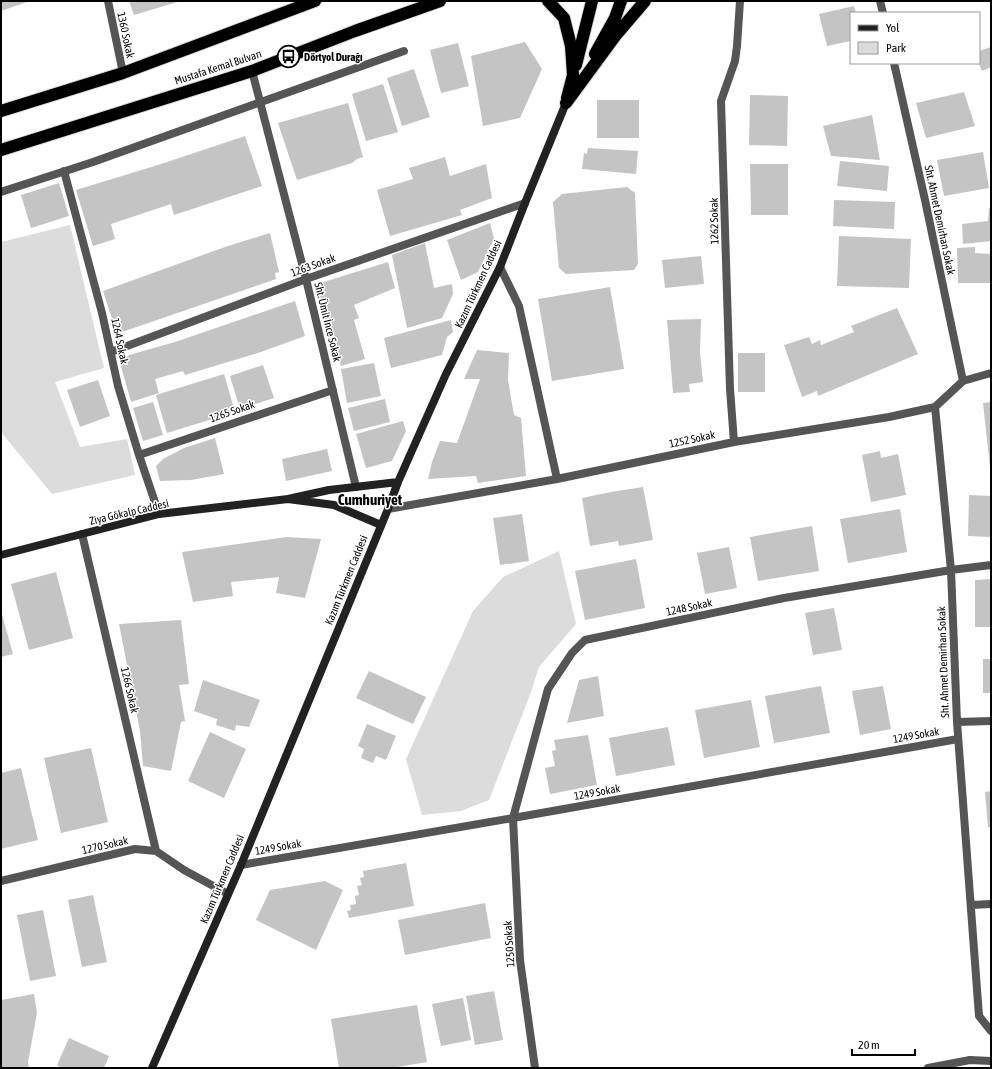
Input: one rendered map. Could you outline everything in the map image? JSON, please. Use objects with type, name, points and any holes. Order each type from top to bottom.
[{"type":"highway","points":[[1,111],[123,73],[315,1]]},
{"type":"highway","name":"Mustafa Kemal Bulvarı","points":[[1,150],[252,71],[440,1]]},
{"type":"highway","points":[[548,1],[564,18],[571,46],[572,75],[566,103]]},
{"type":"highway","points":[[566,103],[592,1]]},
{"type":"highway","points":[[566,103],[615,18],[621,1]]},
{"type":"highway","points":[[566,103],[616,35],[645,1]]},
{"type":"main road","name":"Kazım Türkmen Caddesi","points":[[152,1068],[241,865],[398,482],[446,374],[500,267],[566,103]]},
{"type":"main road","points":[[288,499],[328,490],[398,482]]},
{"type":"main road","points":[[288,499],[334,505],[381,525]]},
{"type":"main road","name":"Ziya Gökalp Caddesi","points":[[1,555],[159,514],[288,499]]},
{"type":"street","name":"1360 Sokak","points":[[108,1],[123,73]]},
{"type":"street","name":"1262 Sokak","points":[[734,442],[730,389],[721,101],[735,61],[740,1]]},
{"type":"street","points":[[880,1],[882,12]]},
{"type":"street","points":[[1,192],[64,172],[404,51]]},
{"type":"street","name":"Sht. Ahmet Demirhan Sokak","points":[[894,64],[925,200],[963,381]]},
{"type":"street","name":"Sht. Ümit İnce Sokak","points":[[252,71],[306,279],[356,486]]},
{"type":"street","name":"1264 Sokak","points":[[64,172],[102,313],[118,386],[159,514]]},
{"type":"street","name":"1263 Sokak","points":[[111,352],[306,279],[525,203]]},
{"type":"street","points":[[500,267],[519,306],[557,479]]},
{"type":"street","points":[[935,407],[963,381],[991,373]]},
{"type":"street","name":"1265 Sokak","points":[[139,454],[333,390]]},
{"type":"street","name":"1252 Sokak","points":[[388,508],[557,479],[734,442],[889,417],[935,407]]},
{"type":"street","name":"Sht. Ahmet Demirhan Sokak","points":[[935,407],[951,570],[958,739],[979,1016],[991,1031]]},
{"type":"street","name":"1266 Sokak","points":[[82,534],[156,851]]},
{"type":"street","name":"1248 Sokak","points":[[513,818],[548,689],[572,653],[585,640],[784,598],[951,570],[991,565]]},
{"type":"street","points":[[957,722],[991,721]]},
{"type":"street","name":"1249 Sokak","points":[[241,865],[958,739]]},
{"type":"street","name":"1250 Sokak","points":[[513,818],[520,960],[535,1068]]},
{"type":"street","name":"1270 Sokak","points":[[1,881],[135,849],[156,851],[184,870],[228,894]]},
{"type":"street","points":[[971,905],[991,904]]},
{"type":"street","points":[[928,1068],[970,1060],[991,1061]]},
{"type":"green space","points":[[70,225],[104,368],[55,382],[80,447],[127,439],[135,475],[52,494],[1,432],[1,242]]},
{"type":"green space","points":[[559,551],[576,624],[539,667],[530,695],[489,800],[461,811],[422,815],[406,759],[473,611],[503,577]]},
{"type":"building","points":[[1,1],[30,1],[1,11]]},
{"type":"building","points":[[129,1],[181,1],[134,15]]},
{"type":"building","points":[[854,6],[856,12],[850,12],[850,41],[827,46],[819,14]]},
{"type":"building","points":[[525,42],[542,69],[520,118],[483,126],[471,56]]},
{"type":"building","points":[[458,43],[469,86],[441,93],[430,50]]},
{"type":"building","points":[[991,47],[991,67],[982,71],[979,64],[980,51]]},
{"type":"building","points":[[414,69],[430,117],[402,126],[387,78]]},
{"type":"building","points":[[383,84],[398,132],[366,141],[352,94]]},
{"type":"building","points":[[964,92],[975,126],[926,138],[916,103]]},
{"type":"building","points":[[750,95],[788,96],[787,146],[749,145]]},
{"type":"building","points":[[597,100],[639,100],[639,138],[597,138]]},
{"type":"building","points":[[348,103],[363,157],[352,163],[297,180],[278,123]]},
{"type":"building","points":[[872,115],[880,160],[831,156],[823,126]]},
{"type":"building","points":[[245,136],[262,186],[174,215],[171,204],[111,224],[115,239],[93,246],[76,190]]},
{"type":"building","points":[[588,148],[638,151],[636,174],[582,169],[584,153],[587,154]]},
{"type":"building","points":[[983,152],[989,188],[944,196],[937,160]]},
{"type":"building","points":[[445,157],[450,176],[486,164],[492,198],[460,210],[462,215],[390,236],[377,190],[413,179],[409,168]]},
{"type":"building","points":[[840,161],[889,166],[887,191],[837,186]]},
{"type":"building","points":[[750,164],[788,164],[788,215],[751,215]]},
{"type":"building","points":[[59,183],[69,216],[31,228],[21,195]]},
{"type":"building","points":[[627,187],[635,193],[638,264],[634,270],[566,274],[559,268],[553,202],[562,194]]},
{"type":"building","points":[[834,200],[895,202],[894,229],[833,226]]},
{"type":"building","points":[[989,208],[991,209],[991,241],[963,244],[962,224],[988,221]]},
{"type":"building","points":[[490,223],[494,239],[478,272],[461,280],[447,240]]},
{"type":"building","points":[[270,233],[279,272],[275,273],[276,279],[122,332],[115,328],[103,291],[225,247]]},
{"type":"building","points":[[839,236],[911,239],[909,288],[837,286]]},
{"type":"building","points":[[425,243],[434,288],[452,284],[453,294],[442,318],[407,328],[392,255]]},
{"type":"building","points":[[975,247],[975,253],[991,254],[991,283],[958,283],[957,248]]},
{"type":"building","points":[[701,256],[704,284],[665,288],[662,260]]},
{"type":"building","points":[[388,262],[395,288],[354,305],[359,318],[354,320],[365,359],[341,366],[330,326],[327,328],[314,285]]},
{"type":"building","points":[[610,287],[624,369],[552,381],[538,299]]},
{"type":"building","points":[[295,301],[305,336],[258,353],[185,375],[183,371],[155,379],[159,393],[131,402],[120,363],[129,355],[175,342]]},
{"type":"building","points":[[897,308],[918,354],[818,396],[817,391],[802,397],[784,345],[809,337],[812,344],[820,340],[821,345],[854,332],[851,326]]},
{"type":"building","points":[[701,319],[700,352],[703,382],[689,384],[690,392],[673,393],[667,320]]},
{"type":"building","points":[[451,320],[453,332],[447,337],[442,355],[391,368],[384,338]]},
{"type":"building","points":[[477,350],[509,353],[508,380],[514,415],[521,418],[526,476],[478,483],[476,476],[428,479],[432,462],[440,441],[457,443],[480,379],[464,379]]},
{"type":"building","points":[[738,353],[765,353],[765,392],[738,392]]},
{"type":"building","points":[[374,363],[381,396],[347,403],[341,369]]},
{"type":"building","points":[[263,365],[274,398],[240,409],[230,376]]},
{"type":"building","points":[[224,374],[235,412],[167,433],[156,395]]},
{"type":"building","points":[[98,380],[110,416],[80,427],[67,390]]},
{"type":"building","points":[[385,399],[390,422],[354,431],[348,408]]},
{"type":"building","points":[[153,402],[163,435],[143,441],[133,408]]},
{"type":"building","points":[[991,402],[991,467],[990,467],[983,403]]},
{"type":"building","points":[[403,421],[406,431],[392,461],[366,468],[356,434]]},
{"type":"building","points":[[215,438],[224,474],[191,480],[160,481],[156,466],[163,459],[184,448]]},
{"type":"building","points":[[327,449],[332,471],[286,481],[282,459]]},
{"type":"building","points":[[880,451],[881,458],[898,454],[906,495],[871,502],[862,455]]},
{"type":"building","points":[[643,487],[653,540],[619,546],[618,541],[590,546],[582,498]]},
{"type":"building","points":[[969,495],[991,496],[991,537],[968,536]]},
{"type":"building","points":[[900,509],[907,552],[848,563],[840,519]]},
{"type":"building","points":[[522,514],[529,561],[500,565],[493,518]]},
{"type":"building","points":[[812,526],[819,571],[758,581],[750,537]]},
{"type":"building","points":[[287,537],[321,539],[305,598],[276,593],[279,577],[231,582],[233,596],[193,602],[182,552]]},
{"type":"building","points":[[729,547],[737,588],[705,594],[697,553]]},
{"type":"building","points":[[636,559],[645,608],[585,620],[575,571]]},
{"type":"building","points":[[56,572],[73,638],[29,650],[11,584]]},
{"type":"building","points":[[991,579],[991,627],[975,627],[975,580]]},
{"type":"building","points":[[834,608],[842,650],[813,655],[805,613]]},
{"type":"building","points":[[1,611],[13,654],[1,657]]},
{"type":"building","points":[[181,620],[189,684],[179,685],[185,721],[181,722],[171,771],[143,766],[140,731],[119,624]]},
{"type":"building","points":[[983,659],[991,659],[991,693],[983,693]]},
{"type":"building","points":[[369,671],[426,697],[413,724],[356,698]]},
{"type":"building","points":[[598,676],[604,716],[567,723],[579,680]]},
{"type":"building","points":[[203,680],[260,700],[249,727],[236,725],[235,731],[216,725],[217,719],[194,711]]},
{"type":"building","points":[[821,686],[830,733],[774,743],[765,696]]},
{"type":"building","points":[[883,686],[891,729],[860,735],[852,691]]},
{"type":"building","points":[[751,700],[760,747],[704,758],[695,710]]},
{"type":"building","points":[[367,724],[396,736],[386,760],[376,756],[373,763],[361,758],[364,749],[358,746]]},
{"type":"building","points":[[668,727],[675,765],[616,776],[609,738]]},
{"type":"building","points":[[210,732],[246,749],[224,798],[188,781]]},
{"type":"building","points":[[588,735],[597,785],[550,794],[545,768],[555,766],[552,751],[556,750],[554,740]]},
{"type":"building","points":[[91,748],[108,822],[61,833],[44,758]]},
{"type":"building","points":[[21,768],[38,840],[1,849],[1,773]]},
{"type":"building","points":[[991,791],[991,827],[988,827],[985,792]]},
{"type":"building","points":[[406,863],[414,906],[349,918],[347,911],[351,910],[350,905],[356,904],[355,896],[359,895],[357,886],[362,885],[360,878],[364,877],[363,871]]},
{"type":"building","points":[[325,881],[343,890],[316,950],[256,920],[270,890]]},
{"type":"building","points":[[93,895],[107,962],[82,967],[68,900]]},
{"type":"building","points":[[485,903],[491,938],[405,955],[398,920]]},
{"type":"building","points":[[43,910],[56,976],[30,981],[17,915]]},
{"type":"building","points":[[494,991],[503,1040],[475,1045],[466,996]]},
{"type":"building","points":[[34,994],[37,1013],[28,1062],[29,1068],[1,1068],[1,1000]]},
{"type":"building","points":[[463,998],[471,1040],[441,1046],[432,1004]]},
{"type":"building","points":[[417,1005],[427,1062],[391,1068],[339,1068],[331,1019]]},
{"type":"building","points":[[69,1038],[109,1056],[104,1068],[61,1068],[57,1065]]},
{"type":"place","name":"Dörtyol Durağı","points":[[289,57]]},
{"type":"district","name":"Cumhuriyet","points":[[370,499]]}]
